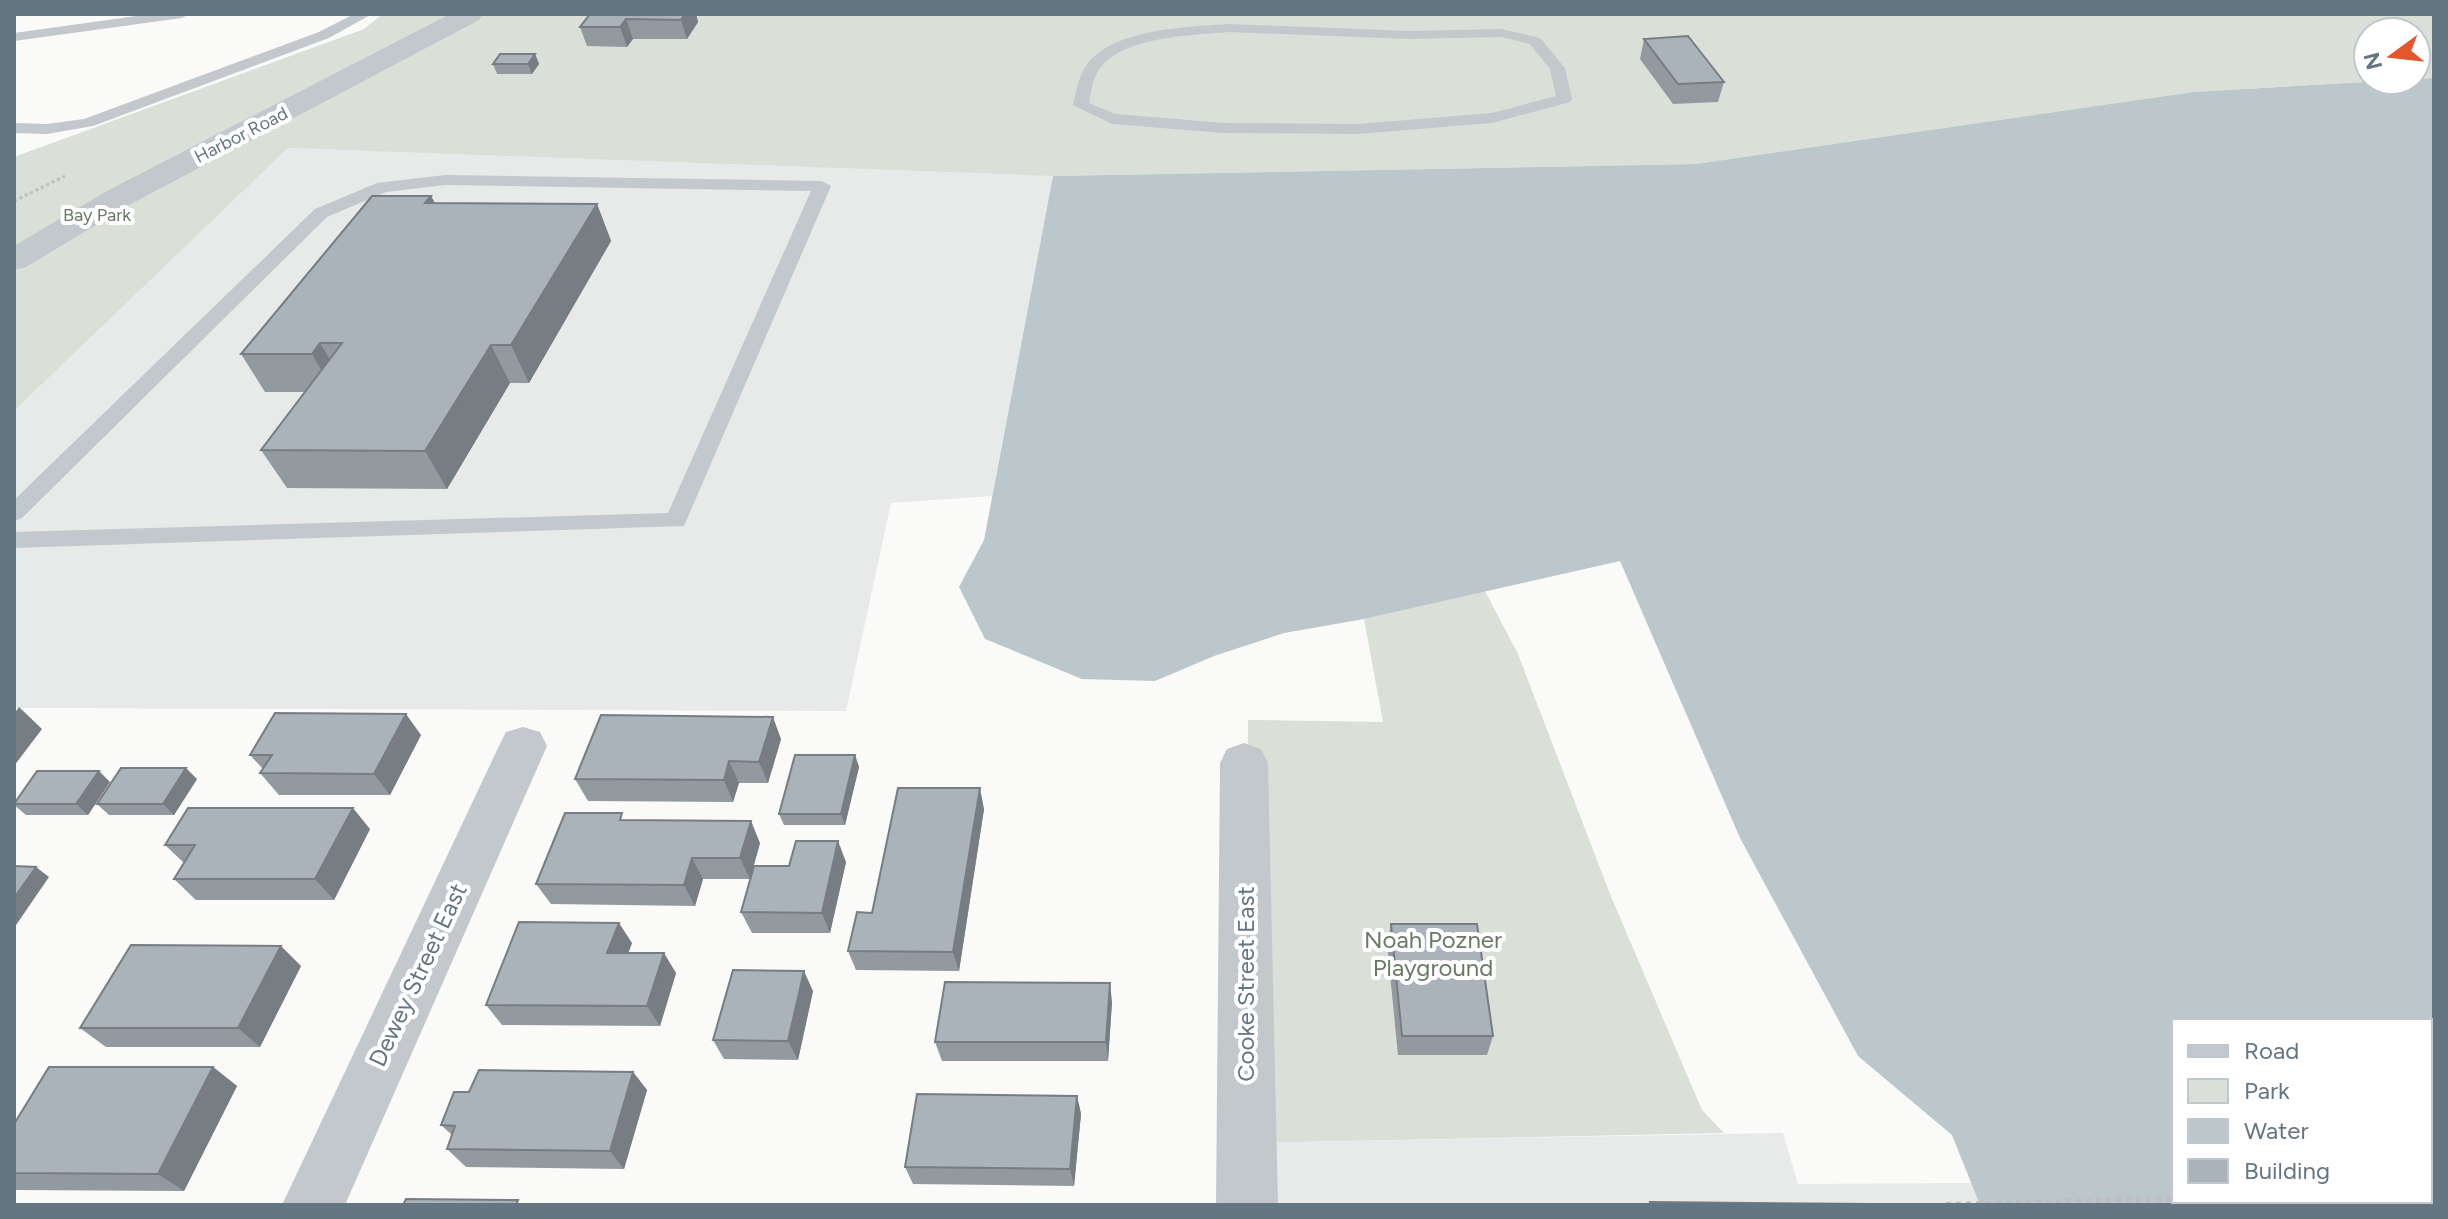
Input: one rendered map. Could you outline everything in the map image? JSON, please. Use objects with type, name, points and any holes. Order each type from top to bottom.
[{"type":"street","name":"Harbor Road","points":[[14,260],[118,198],[470,14]]},
{"type":"street","name":"Dewey Street East","points":[[313,1205],[523,746]]},
{"type":"street","name":"Cooke Street East","points":[[1244,763],[1247,1205]]},
{"type":"lane","points":[[14,37],[182,14]]},
{"type":"lane","points":[[14,128],[47,129],[87,123],[324,35],[365,14]]},
{"type":"lane","points":[[1230,28],[1409,35],[1502,33],[1535,41],[1557,68],[1564,99],[1492,118],[1358,129],[1224,128],[1112,119],[1081,105],[1091,69],[1113,50],[1183,32],[1230,28]]},
{"type":"lane","points":[[14,513],[321,213],[383,187],[445,180],[822,186],[676,521],[14,540]]},
{"type":"path","points":[[1946,1205],[2172,1199]]},
{"type":"shaded area","points":[[288,148],[1053,176],[992,496],[891,503],[846,711],[14,708],[14,411]]},
{"type":"shaded area","points":[[1783,1133],[1798,1184],[1972,1183],[1980,1205],[1246,1205],[1246,1143]]},
{"type":"green space","name":"Bay Park","points":[[383,14],[2434,14],[2434,78],[2432,16],[2352,16],[2352,82],[2193,92],[1696,164],[1053,176],[288,148],[14,411],[14,157],[364,29]]},
{"type":"green space","name":"Noah Pozner Playground","points":[[1485,591],[1518,654],[1610,894],[1702,1110],[1724,1133],[1246,1143],[1248,720],[1383,722],[1364,619]]},
{"type":"water","points":[[2434,78],[2434,1205],[1980,1205],[1952,1135],[1858,1056],[1740,838],[1620,561],[1364,619],[1284,633],[1214,656],[1155,681],[1082,679],[985,639],[959,587],[984,540],[1053,176],[1696,164],[2193,92],[2352,83],[2352,96],[2432,96]]},
{"type":"building","points":[[590,14],[685,14],[681,20],[626,19],[620,27],[580,27]]},
{"type":"building","points":[[1688,36],[1724,82],[1678,84],[1644,39]]},
{"type":"building","points":[[500,54],[535,54],[528,64],[493,64]]},
{"type":"building","points":[[372,196],[431,196],[425,203],[597,204],[511,345],[491,345],[425,451],[261,450],[342,343],[320,343],[312,354],[241,354]]},
{"type":"building","points":[[275,713],[406,714],[374,774],[260,773],[272,755],[250,755]]},
{"type":"building","points":[[601,715],[773,717],[759,762],[729,761],[724,780],[575,779]]},
{"type":"building","points":[[795,755],[855,755],[841,814],[779,814]]},
{"type":"building","points":[[121,768],[186,768],[163,804],[97,804]]},
{"type":"building","points":[[37,771],[99,771],[76,804],[14,804]]},
{"type":"building","points":[[898,788],[980,788],[953,952],[848,951],[857,912],[872,913]]},
{"type":"building","points":[[188,808],[353,808],[315,879],[174,879],[195,845],[165,845]]},
{"type":"building","points":[[565,813],[622,813],[620,820],[751,821],[740,858],[692,858],[684,885],[536,884]]},
{"type":"building","points":[[796,841],[838,841],[822,913],[741,912],[754,866],[789,866]]},
{"type":"building","points":[[14,866],[36,867],[14,898]]},
{"type":"building","points":[[519,922],[619,923],[607,953],[664,953],[647,1006],[486,1005]]},
{"type":"building","points":[[1391,924],[1477,924],[1493,1036],[1402,1036]]},
{"type":"building","points":[[131,945],[281,946],[238,1028],[80,1028]]},
{"type":"building","points":[[733,970],[804,971],[788,1041],[713,1040]]},
{"type":"building","points":[[945,982],[1110,983],[1106,1042],[935,1042]]},
{"type":"building","points":[[49,1067],[213,1067],[158,1174],[14,1173],[14,1124]]},
{"type":"building","points":[[479,1070],[633,1072],[610,1151],[447,1149],[455,1126],[441,1125],[454,1092],[469,1092]]},
{"type":"building","points":[[917,1094],[1077,1096],[1070,1169],[905,1167]]},
{"type":"building","points":[[406,1199],[518,1200],[516,1205],[403,1205]]},
{"type":"building","points":[[1650,1202],[1871,1204],[1871,1205],[1651,1205]]}]
